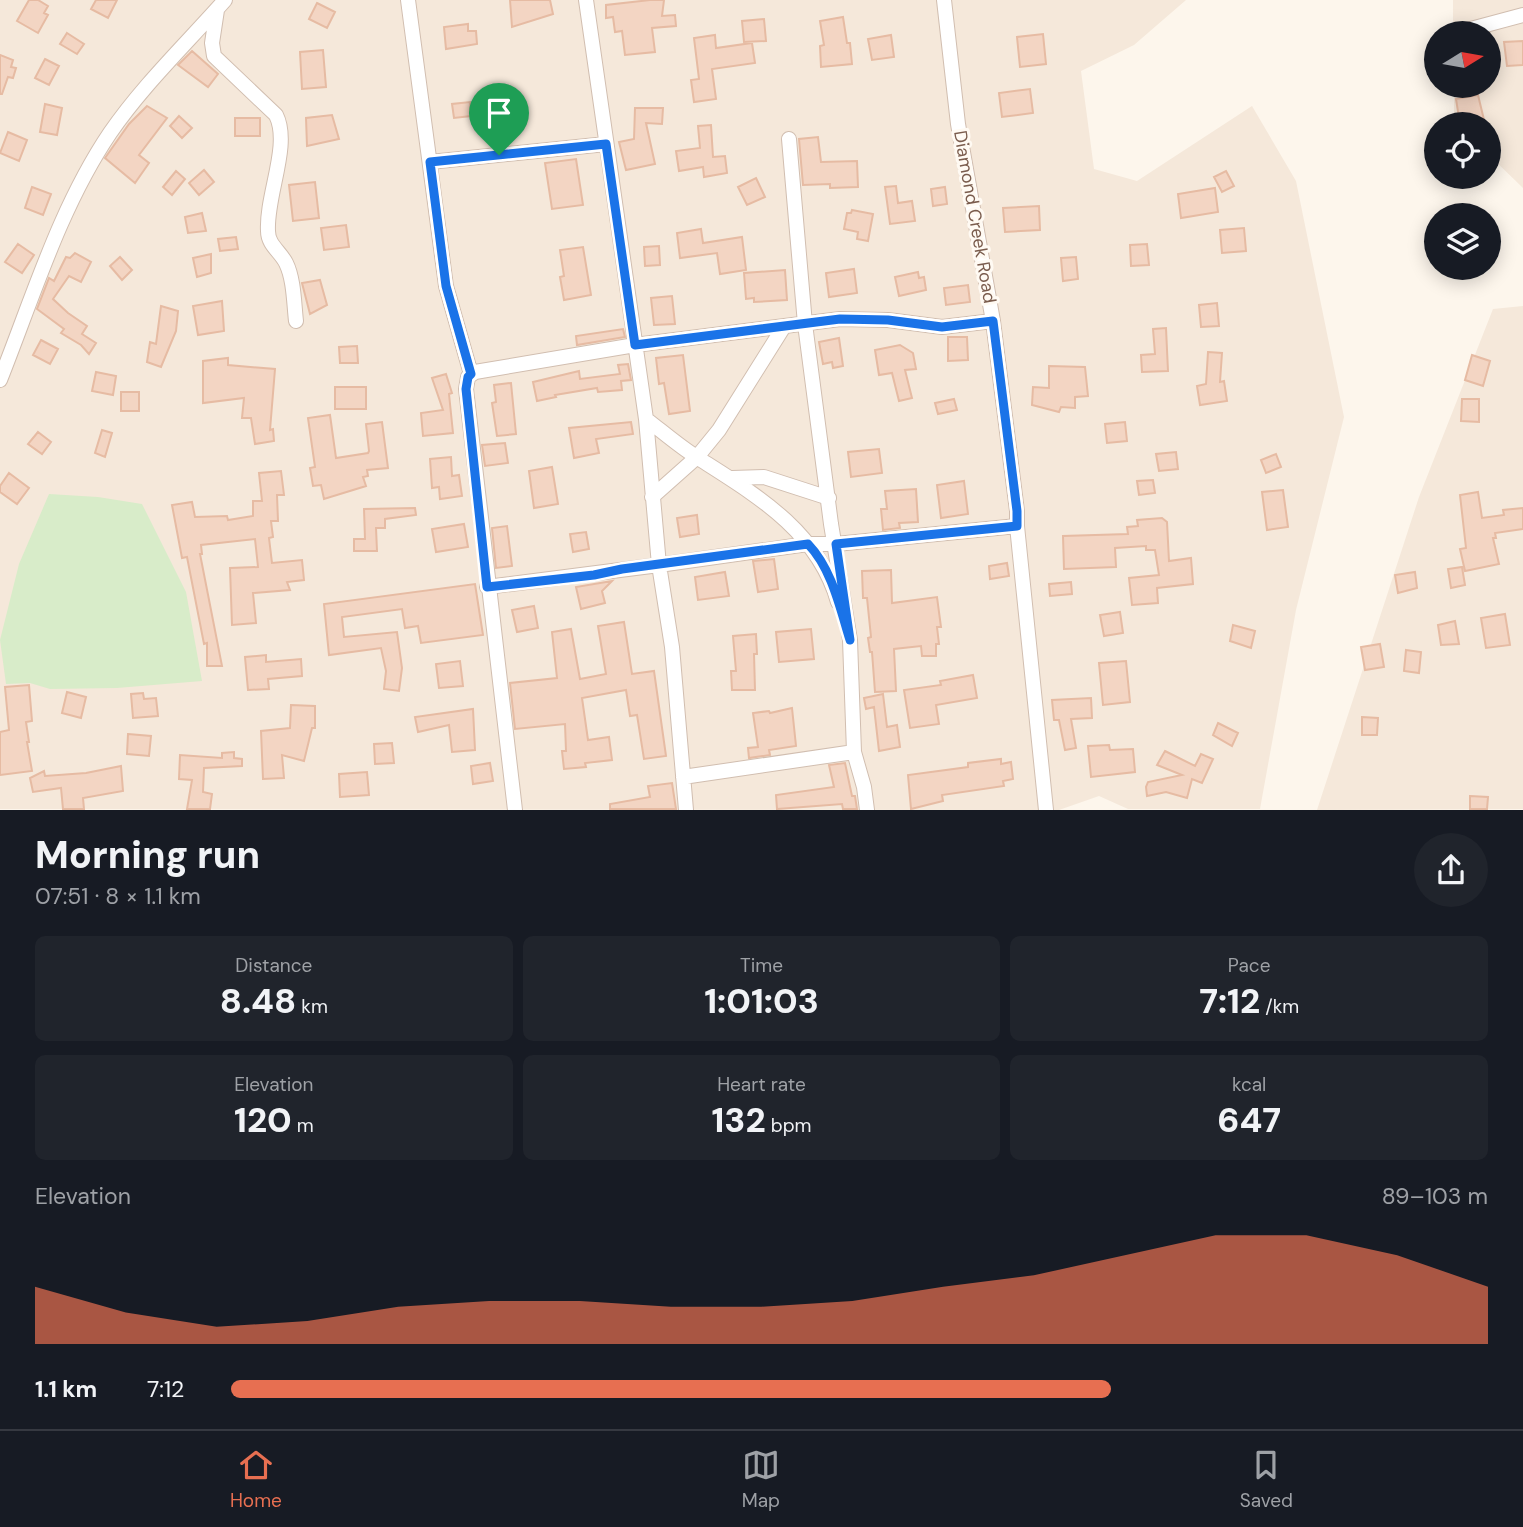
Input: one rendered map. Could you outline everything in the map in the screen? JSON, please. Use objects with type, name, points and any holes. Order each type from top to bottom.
[{"type":"street","points":[[408,0],[446,286],[471,374]]},
{"type":"street","points":[[586,0],[646,419],[659,565],[672,647],[686,810]]},
{"type":"street","name":"Diamond Creek Road","points":[[944,0],[958,124],[993,321],[1017,511],[1046,810]]},
{"type":"street","points":[[221,4],[212,43],[214,56],[276,115],[282,125],[283,138],[271,190],[268,235],[271,244],[287,264],[296,321]]},
{"type":"street","points":[[0,380],[83,177],[111,132],[136,100],[221,4]]},
{"type":"street","points":[[1501,21],[1523,15]]},
{"type":"street","points":[[789,139],[805,324],[831,524],[850,640],[854,752],[864,787],[867,810]]},
{"type":"street","points":[[430,162],[606,144]]},
{"type":"street","points":[[514,810],[487,587],[466,389],[468,377],[471,374],[635,345],[840,319],[888,320],[942,327],[993,321]]},
{"type":"street","points":[[652,497],[697,457],[732,410],[783,328]]},
{"type":"street","points":[[646,419],[697,457],[770,505],[808,544],[816,553],[836,594],[850,640]]},
{"type":"street","points":[[732,478],[764,477],[829,498]]},
{"type":"street","points":[[487,587],[808,544],[836,544],[1017,526]]},
{"type":"street","points":[[683,777],[854,752]]},
{"type":"shaded area","points":[[0,0],[1186,0],[1134,45],[1081,71],[1094,169],[1137,181],[1252,106],[1296,181],[1344,417],[1296,610],[1260,809],[1128,809],[1099,796],[1059,810],[0,809]]},
{"type":"shaded area","points":[[1453,0],[1523,0],[1523,188],[1501,167],[1501,112],[1454,112],[1454,98],[1502,98],[1502,21],[1453,21]]},
{"type":"shaded area","points":[[1523,306],[1523,809],[1317,810],[1419,497],[1493,309]]},
{"type":"green space","points":[[49,494],[98,497],[142,504],[186,592],[202,681],[117,688],[50,689],[30,683],[6,684],[0,640],[19,564]]},
{"type":"building","points":[[29,0],[38,0],[48,6],[44,13],[48,15],[38,33],[17,21]]},
{"type":"building","points":[[96,0],[117,0],[108,18],[91,9]]},
{"type":"building","points":[[510,0],[550,0],[553,14],[512,27]]},
{"type":"building","points":[[664,0],[662,16],[675,15],[676,26],[652,28],[655,52],[625,55],[622,31],[615,32],[613,17],[606,18],[606,5]]},
{"type":"building","points":[[317,3],[335,12],[327,28],[309,19]]},
{"type":"building","points":[[843,17],[852,64],[821,67],[820,46],[824,45],[820,21]]},
{"type":"building","points":[[764,19],[766,41],[744,42],[742,21]]},
{"type":"building","points":[[468,24],[468,31],[476,31],[477,44],[446,49],[444,27]]},
{"type":"building","points":[[67,33],[84,44],[77,54],[60,44]]},
{"type":"building","points":[[1043,34],[1046,64],[1020,67],[1017,37]]},
{"type":"building","points":[[715,35],[716,48],[752,43],[755,63],[712,69],[716,99],[694,102],[691,80],[699,79],[694,38]]},
{"type":"building","points":[[891,35],[894,57],[872,60],[868,39]]},
{"type":"building","points":[[1523,41],[1523,65],[1507,66],[1504,42]]},
{"type":"building","points":[[323,50],[326,87],[302,89],[300,52]]},
{"type":"building","points":[[192,51],[218,74],[208,87],[178,65]]},
{"type":"building","points":[[0,55],[13,60],[11,67],[16,68],[13,78],[8,77],[2,94],[0,94]]},
{"type":"building","points":[[45,59],[59,66],[49,85],[35,78]]},
{"type":"building","points":[[1030,89],[1033,113],[1002,117],[999,93]]},
{"type":"building","points":[[1479,98],[1482,112],[1458,112],[1456,99]]},
{"type":"building","points":[[470,102],[471,116],[454,118],[452,104]]},
{"type":"building","points":[[45,104],[62,108],[57,135],[40,132]]},
{"type":"building","points":[[147,106],[167,118],[139,155],[149,163],[135,183],[105,158],[129,124]]},
{"type":"building","points":[[635,108],[663,108],[662,124],[646,123],[655,164],[626,170],[619,142],[634,139]]},
{"type":"building","points":[[332,115],[339,139],[307,146],[306,118]]},
{"type":"building","points":[[179,116],[192,128],[182,138],[170,126]]},
{"type":"building","points":[[235,118],[260,118],[260,136],[235,136]]},
{"type":"building","points":[[711,125],[713,157],[725,156],[727,173],[704,177],[703,167],[679,171],[676,151],[700,148],[698,126]]},
{"type":"building","points":[[8,132],[27,140],[19,161],[0,153]]},
{"type":"building","points":[[818,137],[821,162],[857,161],[858,187],[803,185],[799,139]]},
{"type":"building","points":[[576,159],[583,205],[552,209],[545,163]]},
{"type":"building","points":[[204,170],[214,182],[199,195],[189,183]]},
{"type":"building","points":[[176,171],[185,179],[172,195],[163,187]]},
{"type":"building","points":[[1226,171],[1234,186],[1222,192],[1214,177]]},
{"type":"building","points":[[756,178],[765,197],[747,205],[738,187]]},
{"type":"building","points":[[315,182],[319,218],[293,221],[289,185]]},
{"type":"building","points":[[896,186],[898,203],[912,201],[915,221],[890,224],[885,187]]},
{"type":"building","points":[[32,187],[51,194],[43,215],[25,208]]},
{"type":"building","points":[[945,187],[947,204],[933,206],[931,189]]},
{"type":"building","points":[[1215,188],[1218,212],[1181,218],[1178,194]]},
{"type":"building","points":[[1039,206],[1040,230],[1005,232],[1003,208]]},
{"type":"building","points":[[852,210],[873,214],[868,241],[857,239],[858,232],[844,229],[847,213]]},
{"type":"building","points":[[202,213],[206,231],[188,233],[185,217]]},
{"type":"building","points":[[346,225],[349,247],[324,250],[321,228]]},
{"type":"building","points":[[1244,228],[1246,251],[1222,253],[1220,230]]},
{"type":"building","points":[[701,229],[703,243],[742,237],[746,270],[720,274],[717,253],[680,258],[677,233]]},
{"type":"building","points":[[236,237],[238,249],[220,251],[218,239]]},
{"type":"building","points":[[18,244],[34,255],[22,273],[5,262]]},
{"type":"building","points":[[1147,244],[1149,265],[1131,266],[1130,245]]},
{"type":"building","points":[[659,246],[660,265],[645,266],[644,247]]},
{"type":"building","points":[[583,247],[591,295],[564,300],[560,277],[564,276],[560,250]]},
{"type":"building","points":[[75,253],[91,262],[81,282],[69,276],[53,299],[87,326],[82,334],[96,343],[89,354],[81,345],[61,333],[64,329],[37,309],[49,278],[54,281],[66,257],[70,258]]},
{"type":"building","points":[[211,254],[211,273],[197,277],[193,258]]},
{"type":"building","points":[[120,257],[132,270],[122,280],[110,266]]},
{"type":"building","points":[[1076,257],[1078,279],[1063,281],[1061,258]]},
{"type":"building","points":[[854,269],[857,293],[829,297],[826,273]]},
{"type":"building","points":[[785,270],[787,300],[754,302],[754,298],[746,299],[744,273]]},
{"type":"building","points":[[918,272],[919,278],[924,277],[926,290],[899,296],[895,277]]},
{"type":"building","points":[[320,280],[327,305],[310,314],[302,283]]},
{"type":"building","points":[[968,285],[970,302],[946,305],[944,288]]},
{"type":"building","points":[[672,296],[675,324],[654,325],[651,298]]},
{"type":"building","points":[[222,301],[224,331],[198,335],[193,306]]},
{"type":"building","points":[[1217,303],[1219,326],[1201,327],[1199,305]]},
{"type":"building","points":[[161,306],[178,311],[176,331],[161,367],[147,362],[150,342],[156,344]]},
{"type":"building","points":[[1166,328],[1168,371],[1142,372],[1141,355],[1155,354],[1153,329]]},
{"type":"building","points":[[623,329],[625,337],[577,345],[576,336]]},
{"type":"building","points":[[948,337],[967,337],[968,360],[948,361]]},
{"type":"building","points":[[839,338],[843,366],[833,368],[832,362],[823,364],[819,342]]},
{"type":"building","points":[[41,340],[58,349],[50,364],[33,355]]},
{"type":"building","points":[[900,345],[913,353],[916,369],[905,370],[912,398],[899,401],[892,373],[879,375],[875,350]]},
{"type":"building","points":[[357,346],[358,363],[340,363],[339,347]]},
{"type":"building","points":[[1208,352],[1222,353],[1220,382],[1224,381],[1227,401],[1200,405],[1197,386],[1206,384]]},
{"type":"building","points":[[683,355],[690,411],[669,414],[664,383],[659,384],[656,358]]},
{"type":"building","points":[[1472,355],[1490,361],[1483,386],[1465,380]]},
{"type":"building","points":[[228,358],[228,365],[275,369],[270,430],[273,429],[274,441],[255,444],[251,418],[242,418],[244,398],[203,403],[203,361]]},
{"type":"building","points":[[628,364],[631,380],[621,381],[622,390],[598,392],[597,388],[537,401],[533,382],[579,371],[580,379],[620,374],[618,365]]},
{"type":"building","points":[[1049,366],[1085,367],[1088,396],[1075,397],[1075,408],[1061,407],[1059,412],[1032,405],[1033,387],[1049,388]]},
{"type":"building","points":[[96,372],[116,376],[113,395],[92,391]]},
{"type":"building","points":[[446,374],[452,393],[449,394],[453,433],[423,436],[421,413],[443,410],[432,378]]},
{"type":"building","points":[[511,383],[516,434],[497,436],[492,403],[496,402],[494,385]]},
{"type":"building","points":[[335,387],[366,387],[366,409],[335,409]]},
{"type":"building","points":[[121,392],[139,392],[139,411],[121,411]]},
{"type":"building","points":[[954,399],[957,410],[938,414],[935,403]]},
{"type":"building","points":[[1462,399],[1479,399],[1479,422],[1461,421]]},
{"type":"building","points":[[330,415],[336,458],[368,453],[366,424],[382,422],[388,468],[367,470],[368,476],[363,477],[366,486],[324,499],[321,485],[313,486],[310,468],[315,467],[308,418]]},
{"type":"building","points":[[631,422],[633,434],[596,439],[599,453],[574,458],[569,428]]},
{"type":"building","points":[[1125,422],[1127,441],[1107,443],[1105,424]]},
{"type":"building","points":[[102,430],[112,433],[105,457],[95,453]]},
{"type":"building","points":[[38,432],[51,442],[42,454],[28,444]]},
{"type":"building","points":[[505,443],[508,463],[485,466],[482,445]]},
{"type":"building","points":[[879,449],[882,473],[851,477],[848,452]]},
{"type":"building","points":[[1176,452],[1178,469],[1159,471],[1156,454]]},
{"type":"building","points":[[1276,454],[1281,467],[1266,473],[1261,460]]},
{"type":"building","points":[[451,457],[452,476],[459,475],[462,496],[440,499],[439,487],[432,488],[430,459]]},
{"type":"building","points":[[552,467],[558,504],[534,508],[529,471]]},
{"type":"building","points":[[281,471],[284,495],[277,495],[278,521],[271,521],[273,537],[269,538],[272,563],[302,560],[304,580],[287,582],[290,590],[253,593],[256,623],[232,625],[230,568],[258,567],[255,539],[201,545],[200,554],[222,666],[207,666],[207,643],[204,644],[187,557],[182,558],[172,505],[192,502],[195,517],[227,516],[228,520],[253,516],[253,501],[262,501],[259,473]]},
{"type":"building","points":[[9,473],[29,488],[17,504],[0,492],[0,486]]},
{"type":"building","points":[[1153,480],[1155,493],[1139,495],[1137,481]]},
{"type":"building","points":[[964,481],[968,514],[941,518],[937,485]]},
{"type":"building","points":[[916,489],[918,522],[899,523],[900,528],[883,530],[881,509],[887,509],[885,491]]},
{"type":"building","points":[[1283,490],[1288,527],[1267,530],[1262,492]]},
{"type":"building","points":[[1478,492],[1482,518],[1504,515],[1503,510],[1523,508],[1523,529],[1495,533],[1496,538],[1493,538],[1499,564],[1465,571],[1460,549],[1466,548],[1460,495]]},
{"type":"building","points":[[415,508],[416,515],[385,519],[385,528],[376,528],[377,551],[354,551],[354,539],[365,539],[364,509]]},
{"type":"building","points":[[697,515],[699,534],[680,537],[677,518]]},
{"type":"building","points":[[1162,518],[1167,522],[1169,561],[1191,558],[1193,584],[1157,588],[1158,603],[1132,605],[1129,578],[1159,575],[1155,550],[1146,550],[1146,546],[1115,548],[1116,567],[1064,569],[1063,536],[1128,534],[1127,527],[1138,526],[1137,520]]},
{"type":"building","points":[[464,524],[468,547],[436,552],[432,529]]},
{"type":"building","points":[[507,526],[512,566],[496,568],[492,528]]},
{"type":"building","points":[[586,532],[589,549],[573,552],[570,534]]},
{"type":"building","points":[[774,559],[778,589],[758,592],[753,561]]},
{"type":"building","points":[[1007,563],[1009,576],[990,579],[989,566]]},
{"type":"building","points":[[1462,567],[1465,585],[1451,588],[1448,569]]},
{"type":"building","points":[[891,570],[892,603],[937,597],[941,627],[937,627],[939,644],[936,644],[936,656],[922,656],[921,646],[894,649],[896,691],[875,692],[862,571]]},
{"type":"building","points":[[725,572],[729,596],[698,600],[695,577]]},
{"type":"building","points":[[1415,572],[1417,588],[1398,593],[1395,575]]},
{"type":"building","points":[[612,581],[602,591],[605,603],[581,609],[576,587]]},
{"type":"building","points":[[1071,582],[1072,594],[1050,596],[1049,584]]},
{"type":"building","points":[[475,584],[483,635],[421,643],[418,626],[405,628],[402,609],[342,617],[344,637],[397,632],[402,668],[399,691],[384,689],[386,671],[381,648],[329,655],[324,604]]},
{"type":"building","points":[[534,606],[538,628],[517,632],[512,610]]},
{"type":"building","points":[[1120,612],[1123,633],[1104,636],[1100,615]]},
{"type":"building","points":[[1505,614],[1510,645],[1486,648],[1481,618]]},
{"type":"building","points":[[1455,621],[1459,644],[1441,645],[1438,625]]},
{"type":"building","points":[[624,622],[632,674],[654,671],[666,756],[644,759],[637,715],[630,716],[626,690],[582,698],[588,740],[609,737],[612,760],[564,769],[562,751],[566,751],[565,724],[515,729],[510,683],[557,678],[552,632],[571,629],[580,679],[606,674],[598,626]]},
{"type":"building","points":[[1233,625],[1255,631],[1251,648],[1230,641]]},
{"type":"building","points":[[811,629],[814,659],[779,662],[776,632]]},
{"type":"building","points":[[756,634],[755,690],[732,690],[731,671],[736,671],[733,636]]},
{"type":"building","points":[[1380,644],[1384,667],[1365,670],[1361,647]]},
{"type":"building","points":[[1406,650],[1421,652],[1419,673],[1404,671]]},
{"type":"building","points":[[266,655],[266,662],[301,659],[302,676],[268,679],[269,689],[248,690],[245,657]]},
{"type":"building","points":[[460,661],[463,686],[439,688],[436,664]]},
{"type":"building","points":[[1126,661],[1130,702],[1103,705],[1099,663]]},
{"type":"building","points":[[973,675],[977,698],[936,705],[939,724],[910,728],[904,690],[941,685],[940,681]]},
{"type":"building","points":[[29,685],[32,721],[26,722],[32,771],[0,775],[0,732],[9,730],[5,687]]},
{"type":"building","points":[[67,692],[86,697],[81,718],[62,713]]},
{"type":"building","points":[[143,693],[144,699],[156,698],[158,716],[133,718],[131,694]]},
{"type":"building","points":[[883,694],[887,727],[897,725],[900,747],[879,751],[874,707],[866,709],[864,698]]},
{"type":"building","points":[[1091,698],[1092,718],[1071,719],[1076,748],[1065,750],[1059,720],[1054,720],[1052,700]]},
{"type":"building","points":[[291,705],[315,706],[315,728],[312,728],[304,761],[282,755],[284,778],[263,779],[261,731],[290,728]]},
{"type":"building","points":[[792,708],[796,746],[769,750],[770,755],[749,758],[748,748],[758,747],[753,713],[770,713]]},
{"type":"building","points":[[473,709],[475,750],[452,752],[449,725],[418,732],[415,717]]},
{"type":"building","points":[[1362,717],[1378,718],[1377,735],[1362,735]]},
{"type":"building","points":[[1218,723],[1238,733],[1232,746],[1213,735]]},
{"type":"building","points":[[128,734],[151,736],[149,756],[127,754]]},
{"type":"building","points":[[392,743],[394,763],[375,764],[374,744]]},
{"type":"building","points":[[1109,745],[1110,750],[1133,749],[1135,772],[1091,777],[1088,746]]},
{"type":"building","points":[[1165,751],[1195,766],[1201,754],[1213,759],[1202,783],[1192,779],[1187,798],[1166,792],[1147,796],[1148,782],[1182,775],[1157,765]]},
{"type":"building","points":[[234,752],[234,758],[242,759],[242,766],[204,768],[203,792],[212,794],[210,809],[187,809],[192,780],[179,779],[180,755],[222,758],[222,753]]},
{"type":"building","points":[[1001,759],[1001,764],[1011,762],[1013,779],[1003,781],[1004,786],[942,795],[943,801],[911,809],[908,775],[968,767],[968,763]]},
{"type":"building","points":[[490,763],[493,781],[473,784],[471,766]]},
{"type":"building","points":[[845,763],[857,809],[843,809],[842,804],[777,809],[776,795],[834,787],[829,765]]},
{"type":"building","points":[[121,766],[123,791],[83,798],[84,809],[63,809],[61,788],[33,792],[30,778],[44,771],[45,776],[86,773]]},
{"type":"building","points":[[367,772],[369,795],[340,797],[339,774]]},
{"type":"building","points":[[672,783],[676,809],[610,809],[610,804],[650,797],[648,786]]},
{"type":"building","points":[[1470,796],[1488,797],[1487,809],[1470,809]]},
{"type":"route","points":[[606,144],[635,345],[840,319],[888,320],[942,327],[993,321],[1017,526],[836,544],[850,640],[836,594],[816,553],[808,544],[594,575],[487,587],[466,389],[466,382],[471,374],[446,286],[430,162],[499,155],[606,144]]}]
